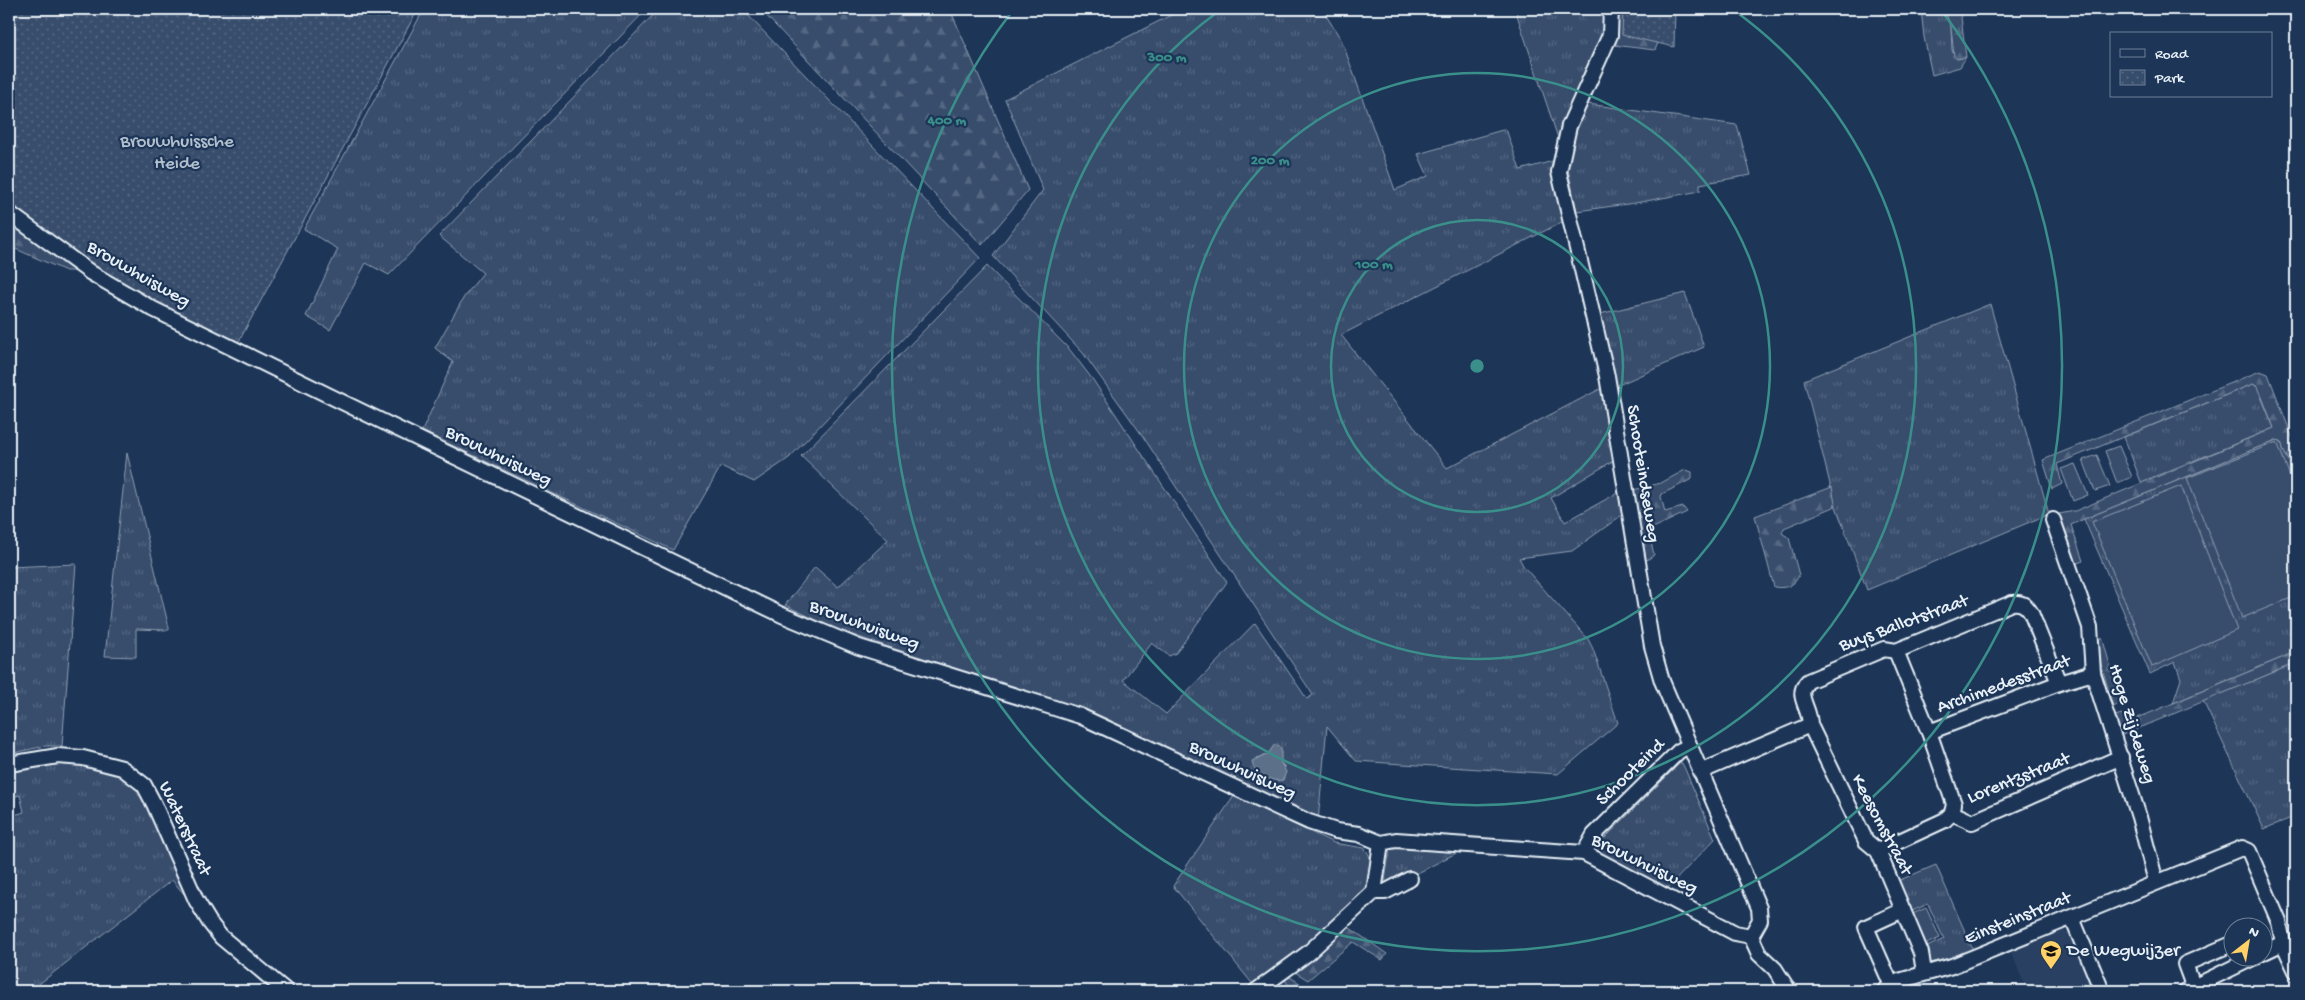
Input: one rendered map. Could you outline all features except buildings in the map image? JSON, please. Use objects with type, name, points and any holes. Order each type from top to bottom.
[{"type":"street","name":"Schooteindseweg","points":[[1611,9],[1610,35],[1569,126],[1559,172],[1607,376],[1652,646],[1662,681],[1759,908],[1760,920],[1751,936]]},
{"type":"street","name":"Brouwhuisweg","points":[[9,214],[92,273],[153,309],[782,615],[859,647],[1080,716],[1309,822],[1336,831],[1359,834],[1381,843],[1396,840],[1584,853],[1735,933],[1751,936]]},
{"type":"street","name":"Hoge Zijdeweg","points":[[2053,520],[2090,627],[2093,673],[2121,757],[2156,882]]},
{"type":"street","name":"Buys Ballotstraat","points":[[1802,687],[1808,681],[1884,649],[1896,651],[2012,603],[2020,602],[2027,606],[2031,613],[2059,683]]},
{"type":"street","points":[[1896,651],[1929,732],[1954,804],[1952,813]]},
{"type":"street","name":"Archimedesstraat","points":[[1929,732],[2059,683],[2093,673]]},
{"type":"street","name":"Keesomstraat","points":[[1802,687],[1801,695],[1810,713],[1810,725],[1866,842],[1878,851],[1921,953],[1924,972]]},
{"type":"street","points":[[1700,772],[1810,725]]},
{"type":"street","name":"Schooteind","points":[[1584,853],[1594,836],[1679,751],[1689,746]]},
{"type":"street","name":"Waterstraat","points":[[9,764],[58,756],[83,758],[122,768],[144,785],[196,900],[210,923],[221,937],[286,991]]},
{"type":"street","name":"Lorentzstraat","points":[[1878,851],[1945,820],[1952,813],[1972,822],[2121,757]]},
{"type":"street","points":[[1256,991],[1308,953],[1374,892],[1381,843]]},
{"type":"street","name":"Einsteinstraat","points":[[1903,910],[1866,927],[1888,988],[1924,972],[1952,966],[2242,848],[2249,851],[2279,922],[2283,944],[2296,971]]},
{"type":"street","points":[[1374,892],[1385,892],[1410,879]]},
{"type":"street","points":[[2072,918],[2102,991]]},
{"type":"street","points":[[1751,936],[1759,954],[1775,969],[1789,991]]},
{"type":"street","points":[[2272,949],[2283,944]]},
{"type":"street","points":[[2222,948],[2185,964],[2191,990],[2232,968]]},
{"type":"shaded area","points":[[1275,744],[1281,748],[1281,763],[1286,772],[1283,780],[1279,781],[1269,779],[1259,773],[1252,762],[1268,754]]},
{"type":"shaded area","name":"De Wegwijzer","points":[[2058,930],[2069,934],[2093,991],[2027,991],[2010,949]]},
{"type":"green space","name":"Brouwhuissche Heide","points":[[9,9],[418,9],[238,343],[73,262],[9,224]]},
{"type":"green space","points":[[424,9],[647,9],[389,275],[366,263],[330,330],[306,316],[338,249],[304,229]]},
{"type":"green space","points":[[659,9],[742,9],[980,258],[789,458],[754,482],[721,466],[673,550],[422,431],[453,362],[435,348],[464,297],[483,273],[439,236]]},
{"type":"green space","points":[[760,9],[950,9],[1028,190],[982,245]]},
{"type":"green space","points":[[1183,9],[1322,9],[1342,41],[1395,190],[1428,176],[1418,154],[1506,129],[1520,170],[1553,161],[1566,220],[1341,335],[1447,468],[1604,387],[1616,459],[1551,498],[1565,522],[1621,491],[1625,513],[1572,551],[1519,558],[1524,567],[1588,639],[1618,723],[1558,774],[1356,761],[1327,726],[1318,821],[1076,708],[837,630],[785,605],[815,567],[838,587],[888,540],[801,456],[987,266],[1070,350],[1093,380],[1227,582],[1176,653],[1169,656],[1152,643],[1123,680],[1166,714],[1255,623],[1307,699],[1313,695],[1142,435],[1083,353],[993,256],[1043,190],[1005,99]],"holes":[[[1275,745],[1281,763],[1285,767],[1257,759],[1268,754]]]},
{"type":"green space","points":[[1515,9],[1607,9],[1606,28],[1560,144]]},
{"type":"green space","points":[[1617,9],[1661,9],[1658,43],[1655,50],[1613,45]]},
{"type":"green space","points":[[1623,9],[1675,9],[1674,47],[1622,35]]},
{"type":"green space","points":[[1921,9],[1944,9],[1951,27],[1952,50],[1957,59],[1966,57],[1960,67],[1932,75],[1924,37]]},
{"type":"green space","points":[[1944,9],[1960,9],[1966,57],[1957,59],[1954,56],[1951,27]]},
{"type":"green space","points":[[1588,104],[1737,125],[1751,175],[1700,184],[1700,191],[1577,211],[1566,160],[1569,148]]},
{"type":"green space","points":[[9,217],[76,269],[76,271],[66,271],[9,246]]},
{"type":"green space","points":[[1685,293],[1704,347],[1616,386],[1600,314]]},
{"type":"green space","points":[[1990,304],[2049,514],[1867,590],[1835,504],[1804,380]]},
{"type":"green space","points":[[2260,371],[2268,374],[2296,447],[2296,473],[2284,452],[2281,441],[2276,440],[2071,525],[2083,561],[2074,564],[2059,514],[2075,511],[2274,428],[2258,387],[2253,384],[2057,464],[2062,484],[2052,489],[2043,460]]},
{"type":"green space","points":[[2253,384],[2257,387],[2274,428],[2141,482],[2124,437]]},
{"type":"green space","points":[[2276,440],[2281,441],[2284,452],[2296,473],[2296,652],[2173,703],[2181,679],[2175,662],[2150,674],[2084,519]]},
{"type":"green space","points":[[2277,442],[2296,492],[2296,596],[2242,618],[2187,478]]},
{"type":"green space","points":[[2119,446],[2132,477],[2117,483],[2105,451]]},
{"type":"green space","points":[[127,453],[169,628],[169,630],[136,629],[136,657],[105,656]]},
{"type":"green space","points":[[2097,455],[2110,486],[2095,491],[2083,460]]},
{"type":"green space","points":[[2075,464],[2088,495],[2073,501],[2061,469]]},
{"type":"green space","points":[[1685,470],[1692,472],[1692,479],[1662,494],[1661,497],[1665,512],[1683,507],[1687,512],[1651,529],[1649,533],[1654,555],[1647,560],[1643,558],[1633,490],[1661,483]]},
{"type":"green space","points":[[2181,486],[2237,630],[2152,667],[2092,522]]},
{"type":"green space","points":[[1832,487],[1834,507],[1784,528],[1782,533],[1789,538],[1799,575],[1795,582],[1789,586],[1782,588],[1774,587],[1755,516]]},
{"type":"green space","points":[[76,564],[62,746],[45,746],[9,754],[9,567]]},
{"type":"green space","points":[[2102,637],[2120,700],[2116,706],[2113,706],[2095,643]]},
{"type":"green space","points":[[2296,652],[2296,663],[2120,736],[2115,716],[2122,714],[2124,721],[2128,722]]},
{"type":"green space","points":[[2296,663],[2296,816],[2264,829],[2203,701]]},
{"type":"green space","points":[[46,758],[111,768],[141,788],[196,908],[172,880],[30,991],[9,991],[9,817],[24,812],[20,795],[9,798],[9,765]]},
{"type":"green space","points":[[1682,763],[1685,769],[1715,839],[1665,891],[1595,853],[1600,843]]},
{"type":"green space","points":[[1234,796],[1334,843],[1364,848],[1368,854],[1371,869],[1364,894],[1356,906],[1255,987],[1173,886]]},
{"type":"green space","points":[[1390,848],[1458,852],[1393,886],[1384,887]]},
{"type":"green space","points":[[1936,865],[1973,950],[1933,967],[1925,948],[1944,939],[1928,904],[1908,913],[1895,882]]},
{"type":"green space","points":[[1926,908],[1940,938],[1924,945],[1910,915]]},
{"type":"green space","points":[[1347,926],[1387,954],[1382,960],[1353,942],[1308,980],[1295,972]]},
{"type":"green space","points":[[1290,977],[1312,991],[1293,988],[1285,980]]},
{"type":"place","name":"De Wegwijzer","points":[[2051,970]]}]
